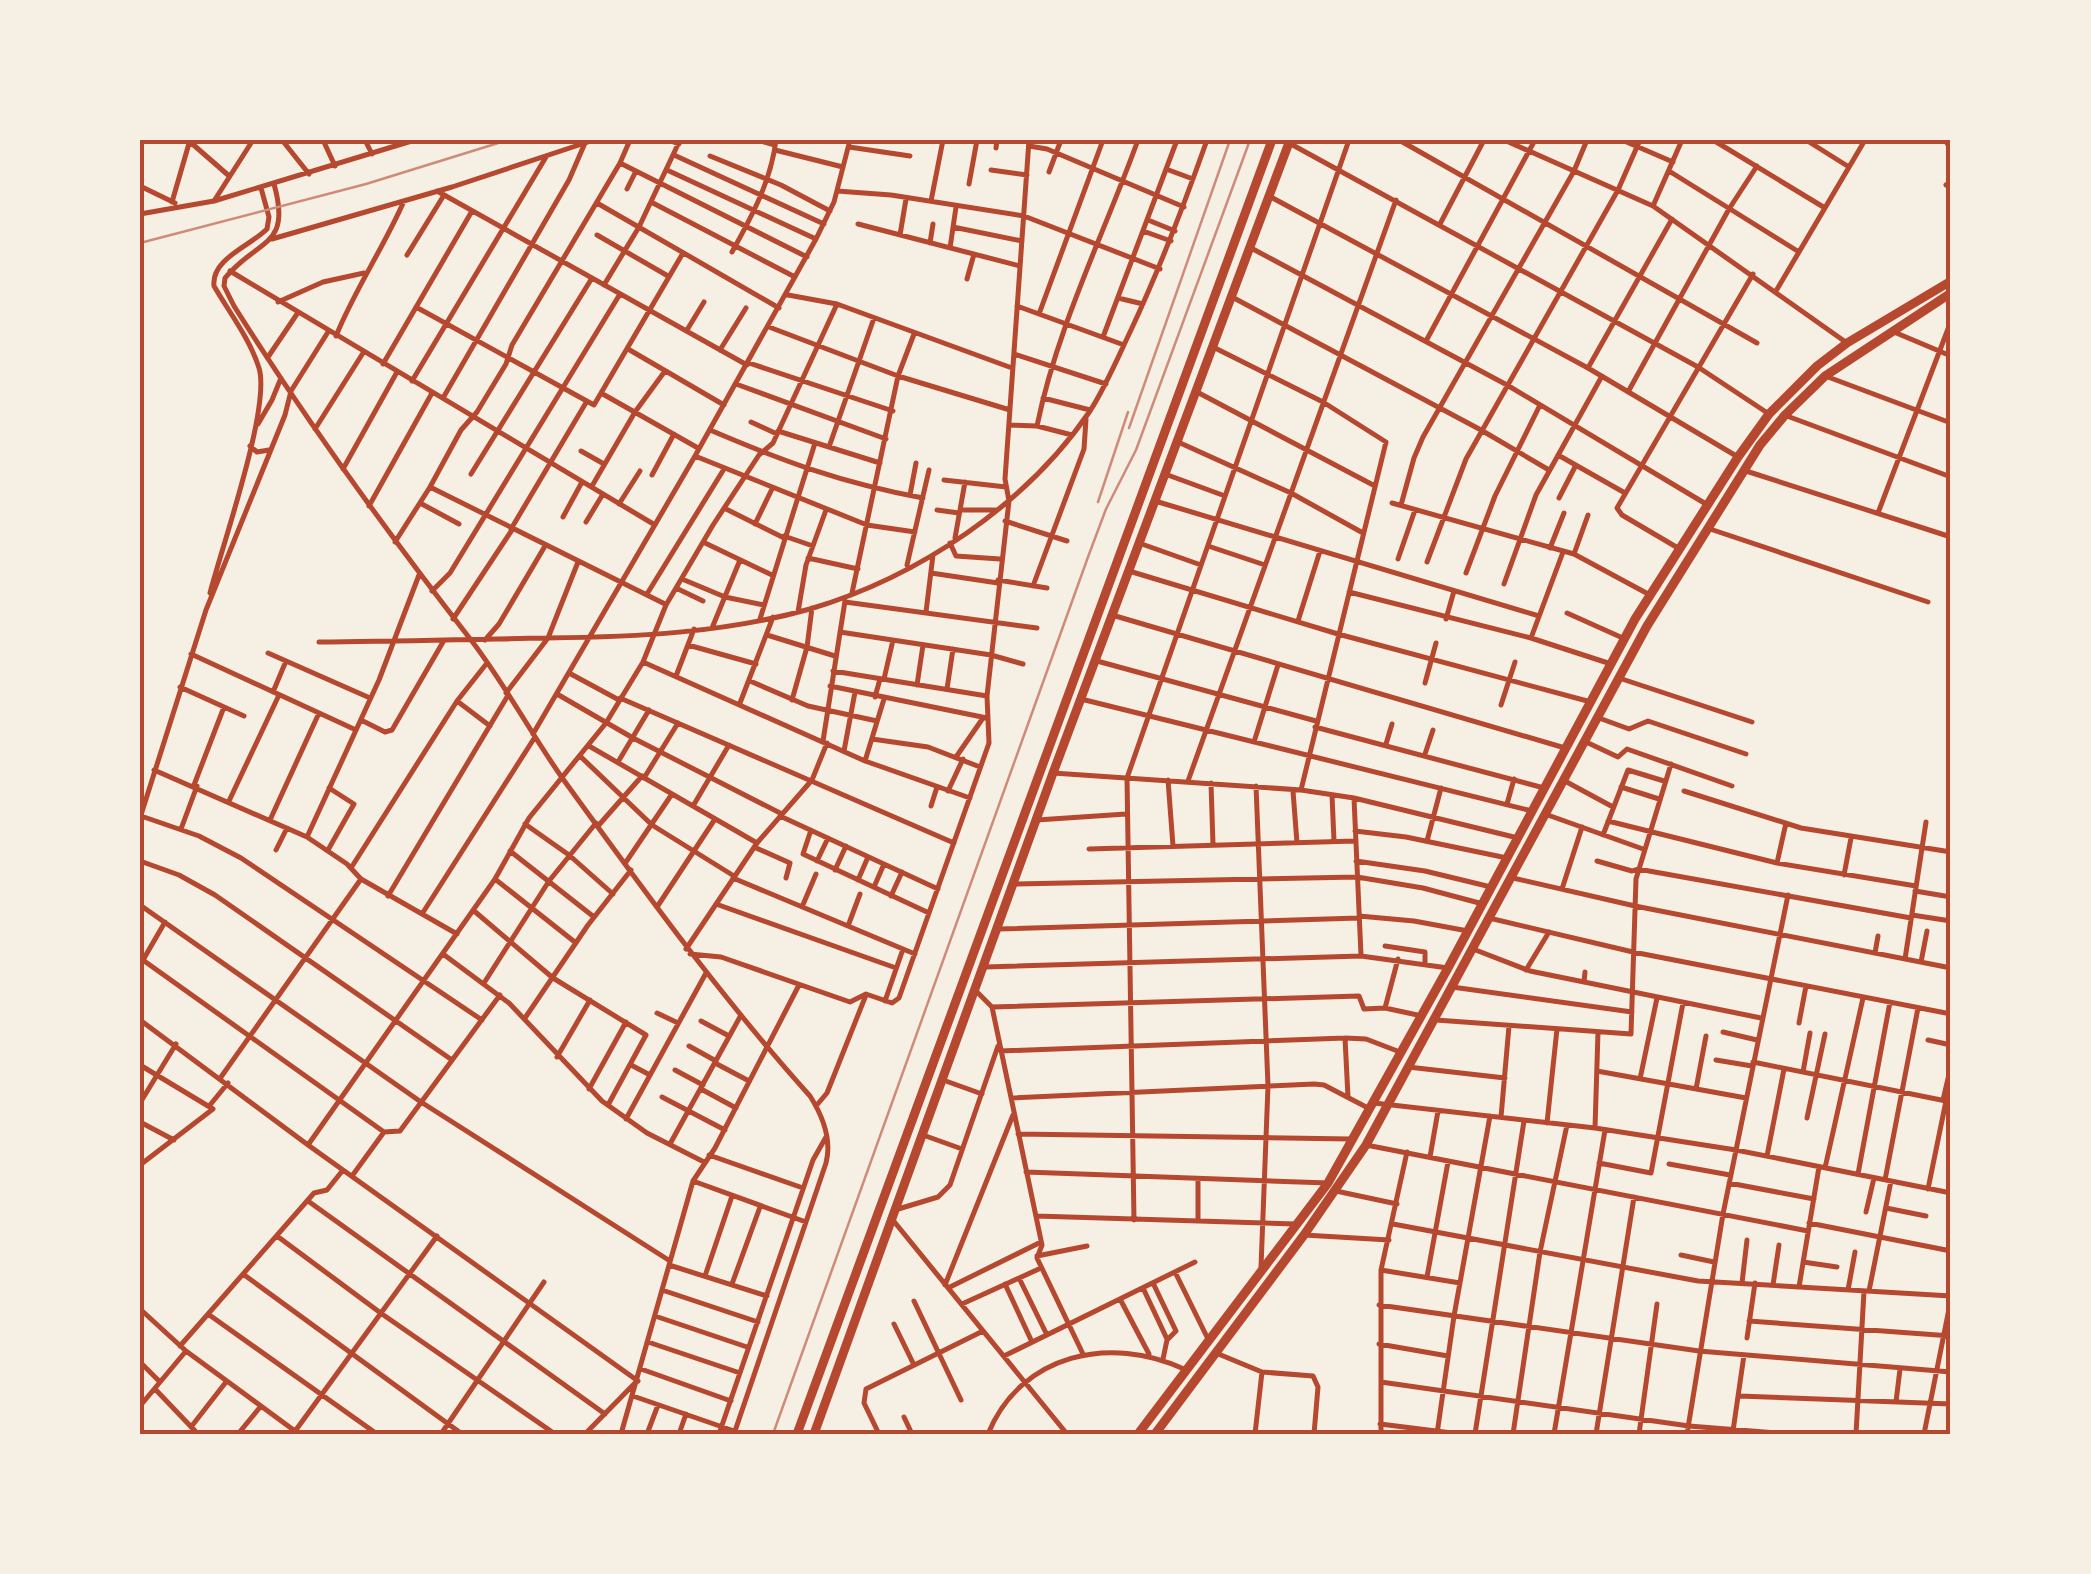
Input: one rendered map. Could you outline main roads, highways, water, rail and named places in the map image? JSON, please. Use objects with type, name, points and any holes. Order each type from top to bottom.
[{"type":"main road","points":[[797,1434],[1272,140]]},
{"type":"main road","points":[[814,1434],[1289,142]]},
{"type":"main road","points":[[1246,214],[1260,218]]},
{"type":"main road","points":[[1138,1434],[1328,1183],[1402,1052],[1451,987],[1647,626],[1744,470],[1784,415],[1825,376],[1945,292],[1951,280]]},
{"type":"main road","points":[[1155,1434],[1304,1236],[1366,1145],[1408,1066],[1448,968],[1624,639],[1738,457],[1768,414],[1805,376],[1847,343],[1945,292]]},
{"type":"main road","points":[[1635,620],[1647,626]]},
{"type":"railway","points":[[140,243],[366,184],[508,140]]},
{"type":"railway","points":[[1129,428],[1230,140]]},
{"type":"railway","points":[[773,1434],[1088,557],[1106,509],[1136,450],[1250,140]]},
{"type":"railway","points":[[1098,502],[1128,412]]}]
